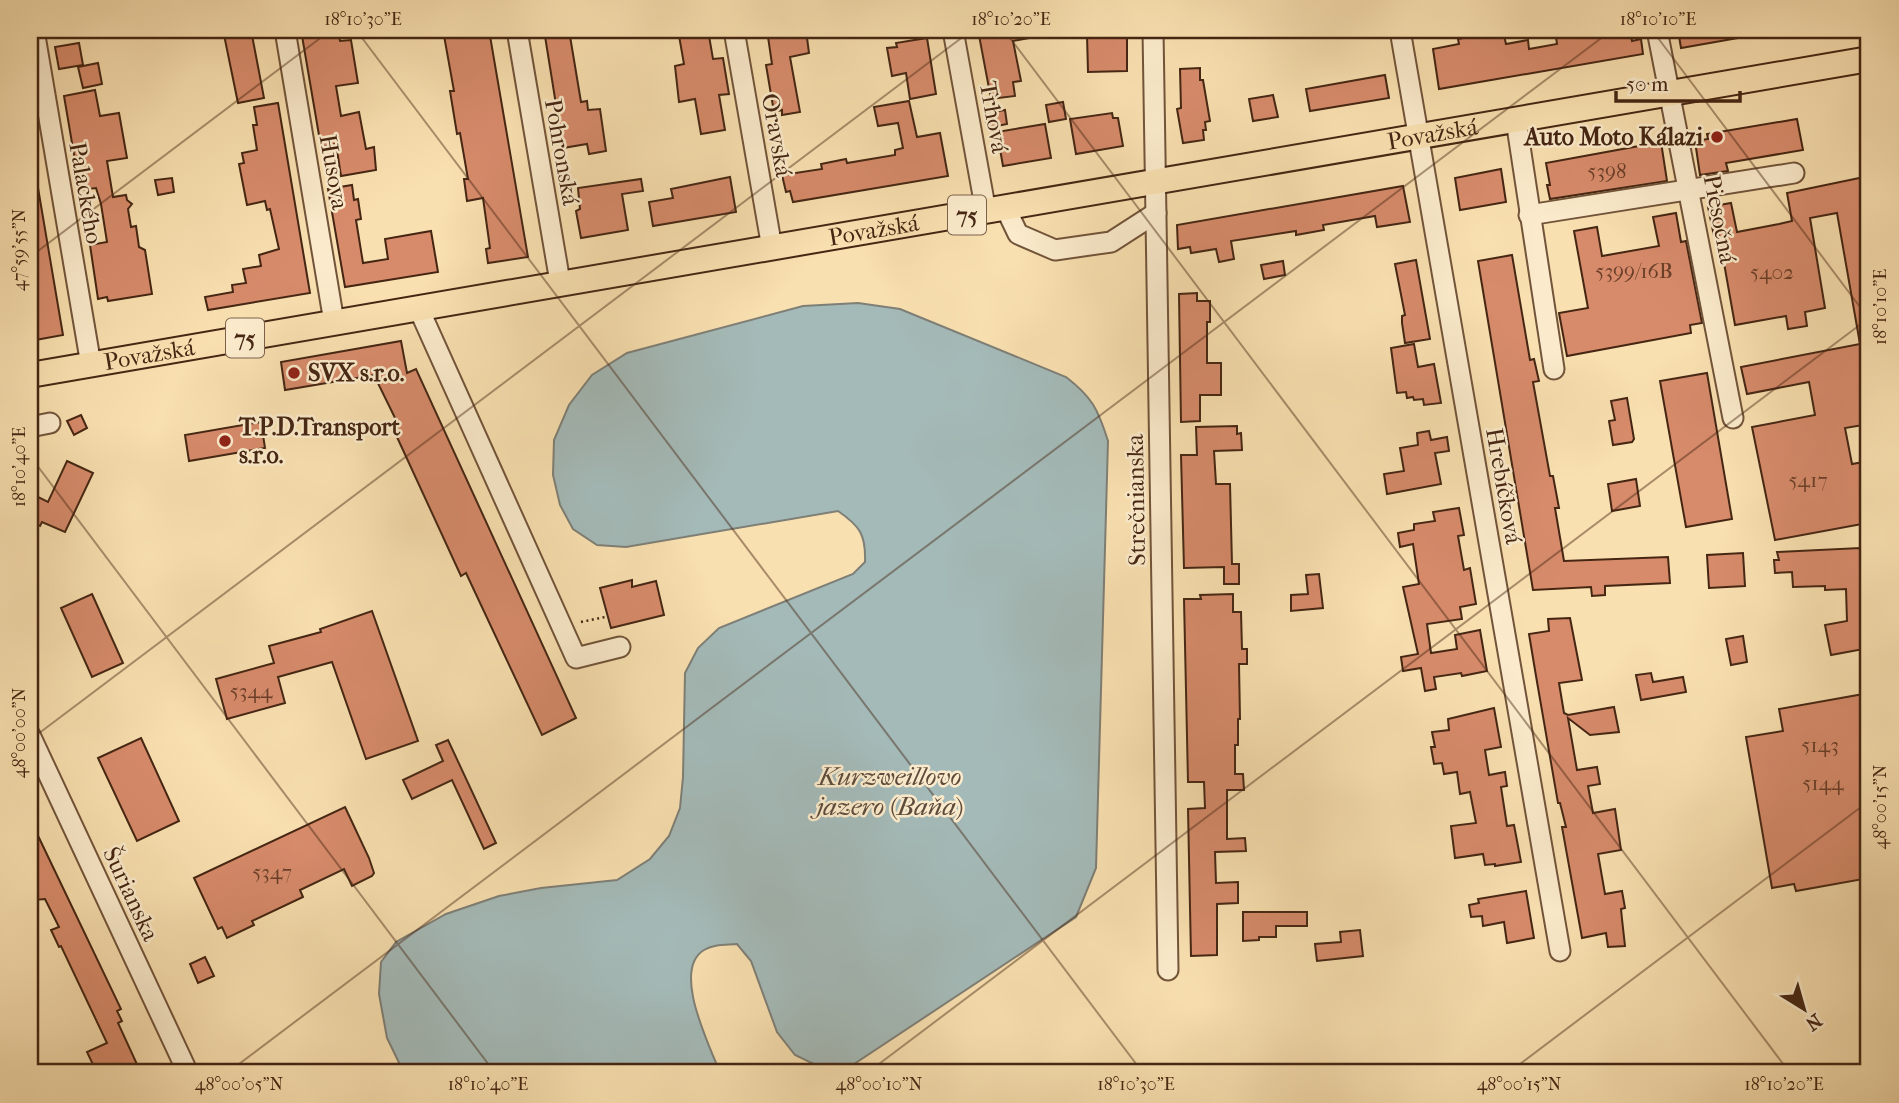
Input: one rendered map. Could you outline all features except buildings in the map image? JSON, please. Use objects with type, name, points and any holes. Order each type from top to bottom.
[{"type":"main road","name":"Považská","points":[[34,376],[90,365],[271,343],[334,322],[418,307],[996,211],[1869,59]]},
{"type":"street","name":"Palackého","points":[[34,30],[90,365]]},
{"type":"street","name":"Husova","points":[[285,30],[334,322]]},
{"type":"street","name":"Pohronská","points":[[517,30],[560,282]]},
{"type":"street","name":"Oravská","points":[[734,30],[772,248]]},
{"type":"street","name":"Trhová","points":[[953,30],[996,211]]},
{"type":"street","name":"Strečnianska","points":[[1153,30],[1168,970]]},
{"type":"street","name":"Hrebíčková","points":[[1401,30],[1560,951]]},
{"type":"street","name":"Piesočná","points":[[1657,30],[1733,418]]},
{"type":"street","points":[[1516,120],[1554,369]]},
{"type":"street","points":[[1529,215],[1794,173]]},
{"type":"street","points":[[996,211],[1018,234],[1055,250],[1111,242],[1156,213]]},
{"type":"street","points":[[418,307],[576,658],[620,647]]},
{"type":"street","points":[[30,427],[50,423]]},
{"type":"street","name":"Šurianska","points":[[30,735],[188,1073]]},
{"type":"path","points":[[563,626],[605,617]]},
{"type":"water","name":"Kurzweillovo jazero (Baňa)","points":[[858,303],[900,309],[1066,377],[1088,398],[1097,412],[1108,441],[1096,868],[1076,917],[848,1068],[822,1068],[795,1055],[777,1032],[751,961],[737,944],[704,950],[695,960],[691,974],[696,1009],[720,1073],[404,1073],[387,1038],[379,994],[381,962],[396,942],[446,914],[499,896],[541,888],[617,880],[650,859],[669,836],[680,808],[685,673],[698,648],[719,628],[853,574],[865,562],[860,532],[838,511],[626,547],[597,545],[573,529],[560,505],[553,475],[554,440],[569,405],[592,375],[627,353],[803,306]]},
{"type":"place","name":"Auto Moto Kálazi","points":[[1717,137]]},
{"type":"place","name":"SVX s.r.o.","points":[[294,373]]},
{"type":"place","name":"T.P.D.Transport s.r.o.","points":[[225,441]]}]
